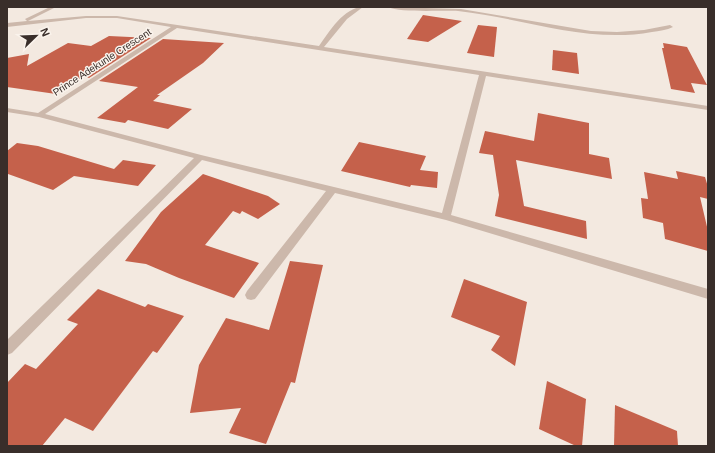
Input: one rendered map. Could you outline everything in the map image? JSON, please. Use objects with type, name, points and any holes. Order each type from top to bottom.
[{"type":"street","points":[[20,23],[54,7]]},
{"type":"street","points":[[320,49],[350,14],[357,8],[361,7]]},
{"type":"street","points":[[391,7],[459,10],[582,32],[622,33],[670,27]]},
{"type":"street","points":[[7,25],[86,17],[117,18],[708,108]]},
{"type":"street","name":"Prince Adekunle Crescent","points":[[39,115],[176,27]]},
{"type":"street","points":[[446,217],[483,74]]},
{"type":"street","points":[[7,110],[39,115],[200,157],[446,217],[708,294]]},
{"type":"street","points":[[7,349],[200,157]]},
{"type":"street","points":[[252,294],[332,190]]},
{"type":"building","points":[[423,15],[462,21],[428,42],[407,39]]},
{"type":"building","points":[[478,25],[497,27],[494,57],[467,53]]},
{"type":"building","points":[[109,36],[151,38],[89,78],[84,76],[56,94],[7,87],[7,58],[29,54],[27,66],[68,43],[91,46]]},
{"type":"building","points":[[163,39],[224,43],[203,63],[157,95],[160,95],[153,101],[192,109],[168,129],[128,120],[125,123],[97,118],[138,87],[99,81]]},
{"type":"building","points":[[663,43],[687,47],[707,85],[691,83],[695,93],[671,89],[662,48],[664,48]]},
{"type":"building","points":[[553,50],[577,53],[579,74],[552,70]]},
{"type":"building","points":[[538,113],[589,123],[589,154],[609,158],[612,179],[516,160],[524,206],[586,221],[587,239],[495,216],[499,195],[493,155],[479,153],[485,131],[534,141]]},
{"type":"building","points":[[359,142],[426,156],[420,170],[438,172],[437,188],[411,185],[410,187],[341,171]]},
{"type":"building","points":[[17,143],[38,146],[114,169],[123,160],[156,165],[138,186],[74,176],[53,190],[8,174],[7,151]]},
{"type":"building","points":[[676,171],[705,177],[708,187],[708,199],[700,197],[708,231],[708,251],[665,239],[663,223],[643,218],[641,198],[648,199],[644,172],[678,179]]},
{"type":"building","points":[[203,174],[268,196],[280,204],[258,219],[242,211],[240,214],[233,211],[205,245],[259,263],[234,298],[146,264],[125,261],[161,212]]},
{"type":"building","points":[[290,261],[323,265],[295,383],[291,382],[266,444],[229,433],[241,408],[190,413],[199,365],[226,318],[269,330]]},
{"type":"building","points":[[464,279],[527,302],[515,366],[491,350],[500,336],[451,317]]},
{"type":"building","points":[[98,289],[145,307],[148,304],[184,316],[157,353],[153,351],[93,431],[65,418],[42,446],[7,446],[7,383],[25,364],[36,369],[78,324],[67,320]]},
{"type":"building","points":[[547,381],[586,399],[582,446],[576,446],[539,429]]},
{"type":"building","points":[[615,405],[677,431],[678,446],[614,446]]}]
